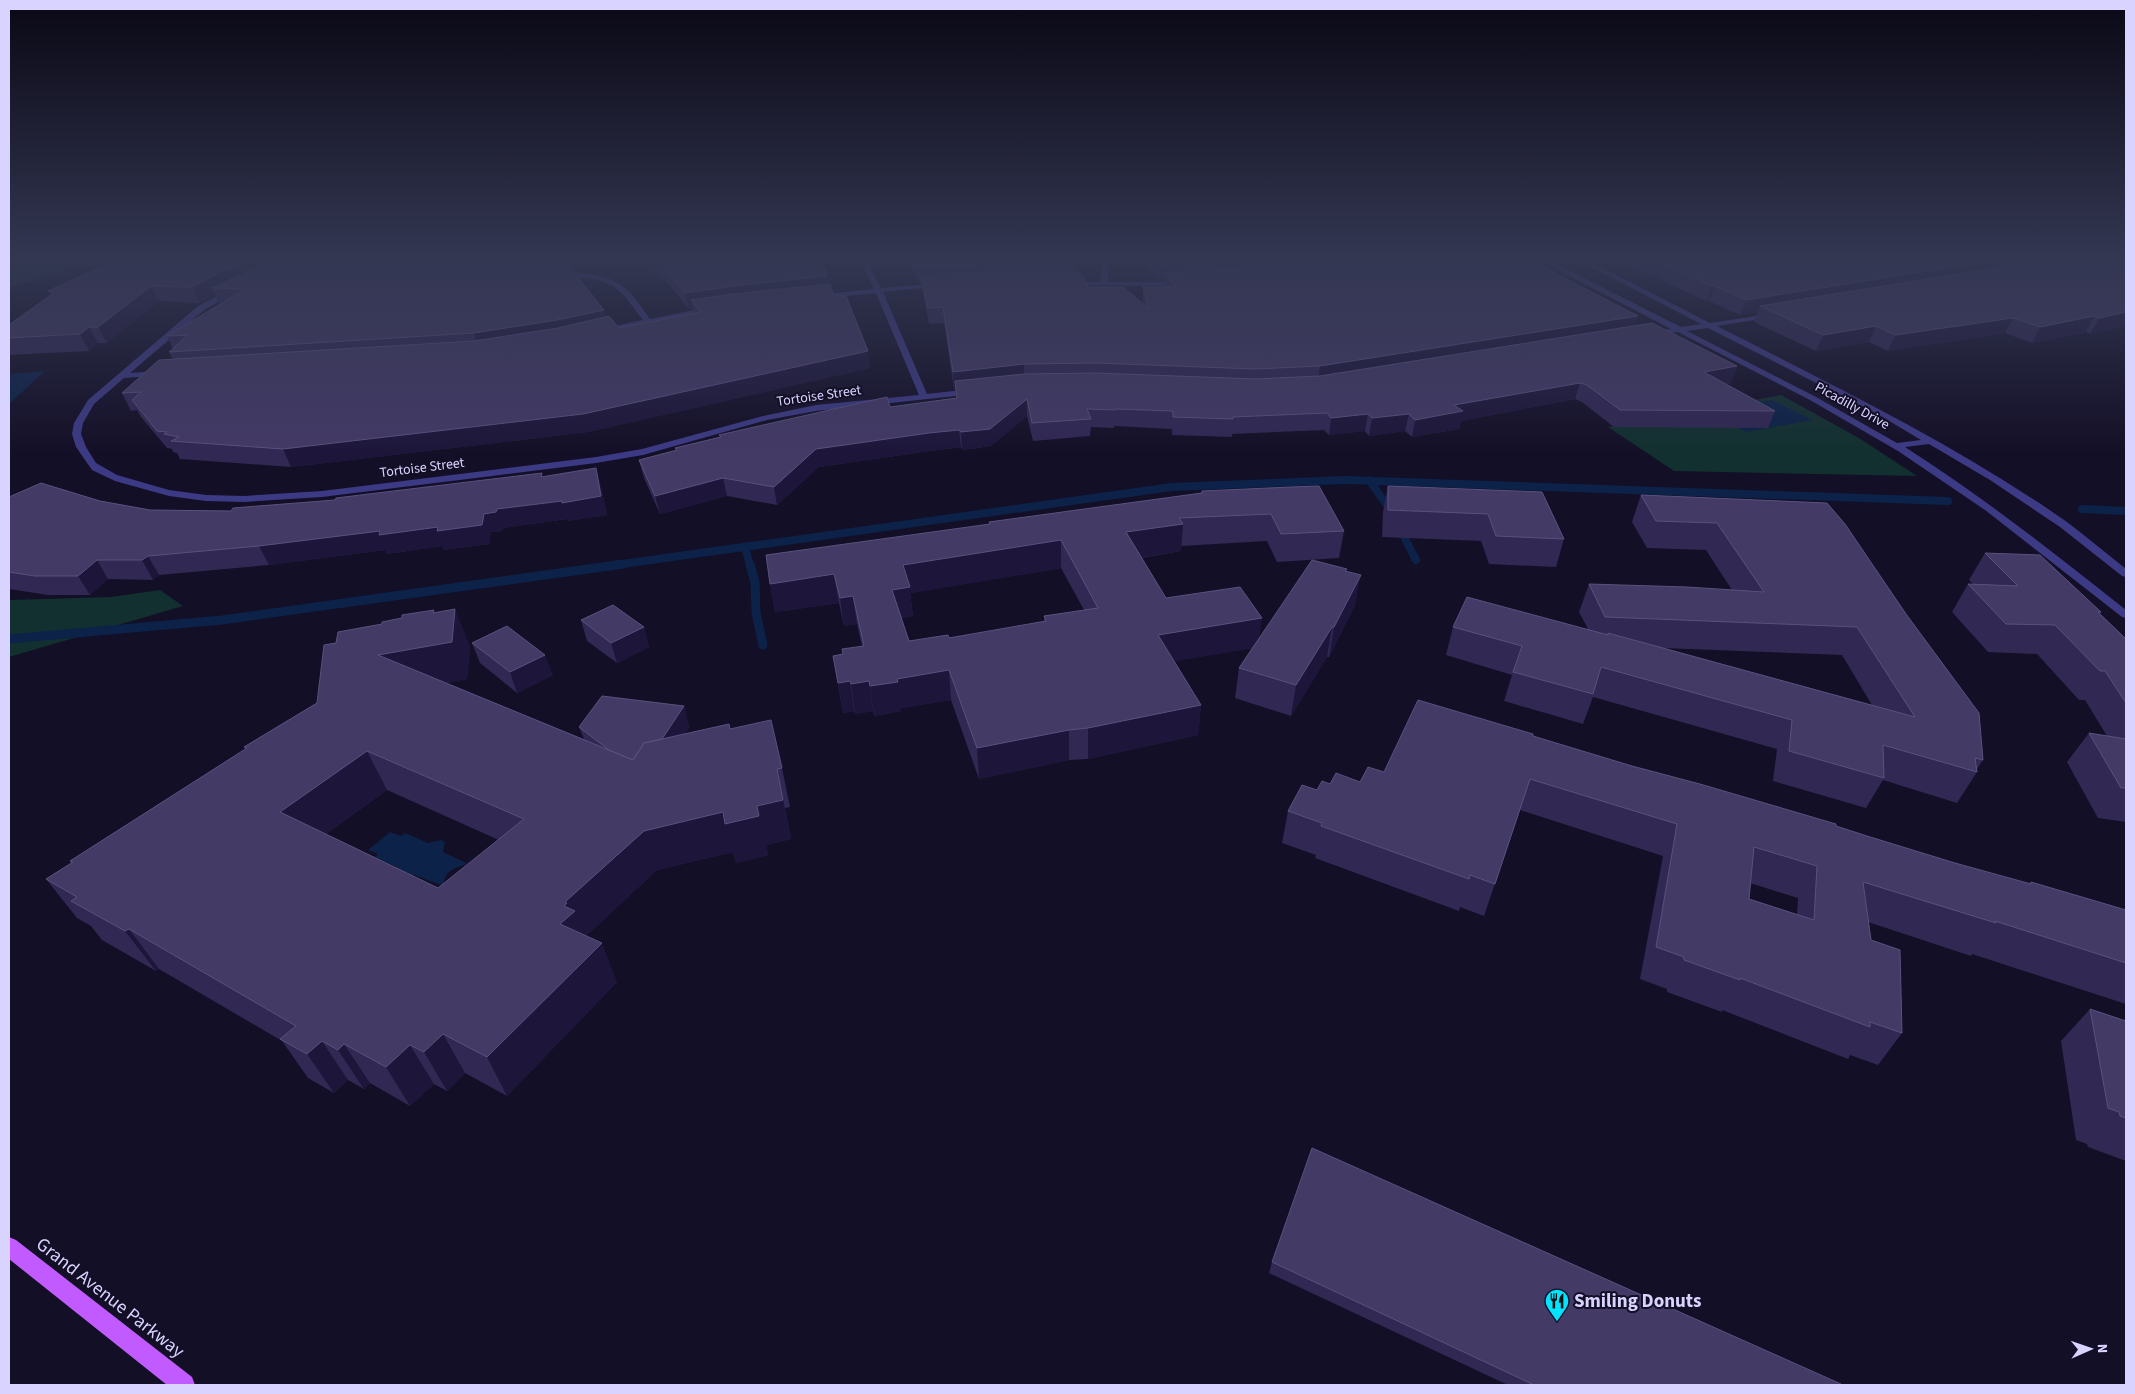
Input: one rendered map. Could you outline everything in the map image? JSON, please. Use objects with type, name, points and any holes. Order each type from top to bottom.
[{"type":"main road","name":"Grand Avenue Parkway","points":[[9,1247],[184,1385]]},
{"type":"street","name":"Tortoise Street","points":[[183,324],[91,402],[80,418],[75,434],[94,467],[112,477],[146,488],[176,494],[260,498],[320,494],[596,460],[643,452],[766,418],[816,408],[978,391]]},
{"type":"street","points":[[591,333],[630,324]]},
{"type":"street","points":[[893,324],[924,397]]},
{"type":"street","name":"Picadilly Drive","points":[[1665,324],[1764,373],[1894,446],[1976,499],[2126,615]]},
{"type":"street","points":[[1643,335],[1716,324]]},
{"type":"street","name":"Picadilly Drive","points":[[1710,325],[1884,414],[1993,478],[2064,525],[2126,574]]},
{"type":"street","points":[[123,376],[172,373]]},
{"type":"street","points":[[1894,446],[1931,441]]},
{"type":"green space","points":[[1781,395],[1859,438],[1917,476],[1674,471],[1608,427]]},
{"type":"green space","points":[[160,590],[183,606],[9,657],[9,600],[111,597]]},
{"type":"water","points":[[45,371],[9,404],[9,374]]},
{"type":"water","points":[[1772,400],[1812,420],[1746,432],[1709,411]]},
{"type":"water","points":[[390,832],[401,836],[405,833],[428,843],[441,840],[445,842],[443,852],[468,864],[451,870],[444,881],[444,886],[414,875],[408,878],[396,870],[397,867],[375,857],[378,854],[368,850]]},
{"type":"building","points":[[102,324],[98,327],[89,327],[80,334],[9,338],[9,325]]},
{"type":"building","points":[[187,324],[531,324],[474,333],[169,352],[188,335],[167,336]]},
{"type":"building","points":[[575,324],[616,324],[619,328],[639,324],[857,324],[868,351],[583,414],[283,449],[171,441],[179,437],[164,434],[167,432],[157,431],[132,400],[141,392],[122,393],[159,360],[474,341]]},
{"type":"building","points":[[946,324],[1587,324],[1320,366],[1255,369],[1096,363],[1024,364],[953,372]]},
{"type":"building","points":[[1654,324],[1737,366],[1704,372],[1775,411],[1620,410],[1587,385],[1580,383],[1454,405],[1463,411],[1415,420],[1409,414],[1372,418],[1368,414],[1331,418],[1327,413],[1233,417],[1233,419],[1173,417],[1173,411],[1087,409],[1091,419],[1032,423],[1027,399],[990,429],[929,433],[816,449],[774,487],[723,478],[655,496],[639,460],[677,450],[675,448],[721,437],[719,435],[887,397],[890,407],[957,398],[955,381],[1024,374],[1096,373],[1255,379],[1320,376]]},
{"type":"building","points":[[1799,324],[1971,324],[1895,335],[1876,326],[1823,335]]},
{"type":"building","points":[[2031,324],[2054,324],[2040,327]]},
{"type":"building","points":[[596,468],[601,496],[562,503],[562,501],[497,509],[496,512],[484,514],[482,525],[437,531],[438,527],[379,535],[380,531],[259,546],[148,556],[142,560],[97,560],[78,576],[35,576],[9,572],[9,497],[41,483],[100,501],[150,510],[231,511],[233,508],[335,500],[336,498],[542,473],[541,477]]},
{"type":"building","points":[[1319,486],[1344,531],[1281,534],[1271,514],[1179,518],[1183,524],[1126,532],[1166,598],[1240,587],[1262,618],[1158,635],[1201,705],[977,748],[949,670],[897,679],[898,682],[870,686],[869,681],[851,684],[850,681],[838,683],[833,656],[843,654],[842,649],[864,646],[853,596],[840,598],[834,574],[770,584],[766,555],[1202,493],[1202,491]],"holes":[[[1061,540],[1098,608],[1044,616],[1046,621],[949,638],[948,635],[909,641],[892,590],[910,587],[903,565]]]},
{"type":"building","points":[[1388,486],[1542,492],[1564,539],[1496,536],[1488,514],[1388,510]]},
{"type":"building","points":[[1641,495],[1827,503],[1845,524],[1906,614],[1979,713],[1983,760],[1975,758],[1977,772],[1883,745],[1884,778],[1789,751],[1792,720],[1601,667],[1593,694],[1513,672],[1522,646],[1453,627],[1467,597],[1608,635],[1608,633],[1915,717],[1857,627],[1605,617],[1589,584],[1764,592],[1717,523],[1656,521]]},
{"type":"building","points":[[1985,553],[2040,555],[2101,612],[2098,612],[2126,639],[2126,703],[2105,671],[2100,671],[2055,625],[2006,624],[1968,584],[2018,586]]},
{"type":"building","points":[[1312,560],[1347,569],[1345,571],[1361,575],[1334,627],[1332,627],[1296,685],[1239,668]]},
{"type":"building","points":[[613,605],[644,627],[611,643],[581,620]]},
{"type":"building","points":[[455,609],[452,642],[378,655],[633,760],[644,743],[729,724],[730,729],[771,720],[782,768],[777,769],[783,800],[757,806],[759,816],[725,824],[723,812],[644,831],[565,902],[567,903],[564,906],[575,911],[560,924],[602,943],[487,1057],[443,1034],[424,1052],[410,1045],[386,1067],[344,1044],[338,1050],[322,1041],[307,1054],[280,1039],[296,1026],[129,929],[125,931],[71,901],[77,897],[46,879],[73,862],[70,861],[247,748],[244,747],[317,703],[324,645],[336,643],[338,632],[382,624],[382,622],[402,618],[402,615],[434,610],[433,613]],"holes":[[[367,751],[524,819],[438,888],[280,812]]]},
{"type":"building","points":[[507,626],[545,655],[510,672],[472,643]]},
{"type":"building","points":[[602,696],[684,706],[662,739],[644,743],[633,760],[609,750],[579,727]]},
{"type":"building","points":[[1418,700],[1632,766],[1836,824],[1836,826],[1955,863],[2031,884],[2031,882],[2126,910],[2126,963],[1995,921],[1996,923],[1863,882],[1871,940],[1900,950],[1902,1033],[1870,1022],[1870,1027],[1740,978],[1740,980],[1684,960],[1684,957],[1656,947],[1677,824],[1530,779],[1495,884],[1470,875],[1469,879],[1321,826],[1322,823],[1288,811],[1302,785],[1317,790],[1322,781],[1330,784],[1336,773],[1360,782],[1368,767],[1384,772]],"holes":[[[1754,847],[1817,866],[1814,920],[1749,899]]]},
{"type":"building","points":[[2089,733],[2126,739],[2126,788],[2121,788]]},
{"type":"building","points":[[2090,1009],[2126,1021],[2126,1118],[2120,1116],[2119,1112],[2108,1108]]},
{"type":"building","points":[[1312,1148],[1841,1385],[1534,1385],[1272,1262]]},
{"type":"waterway","points":[[615,565],[1172,487],[1345,480],[1370,481]]},
{"type":"waterway","points":[[1370,481],[1948,501]]},
{"type":"waterway","points":[[1370,481],[1392,512]]},
{"type":"waterway","points":[[2082,509],[2126,511]]},
{"type":"waterway","points":[[1399,527],[1416,560]]},
{"type":"waterway","points":[[745,547],[750,565]]},
{"type":"waterway","points":[[9,639],[222,620],[624,564]]},
{"type":"waterway","points":[[750,564],[755,583],[756,613],[763,645]]},
{"type":"place","name":"Smiling Donuts","points":[[1557,1322]]}]
